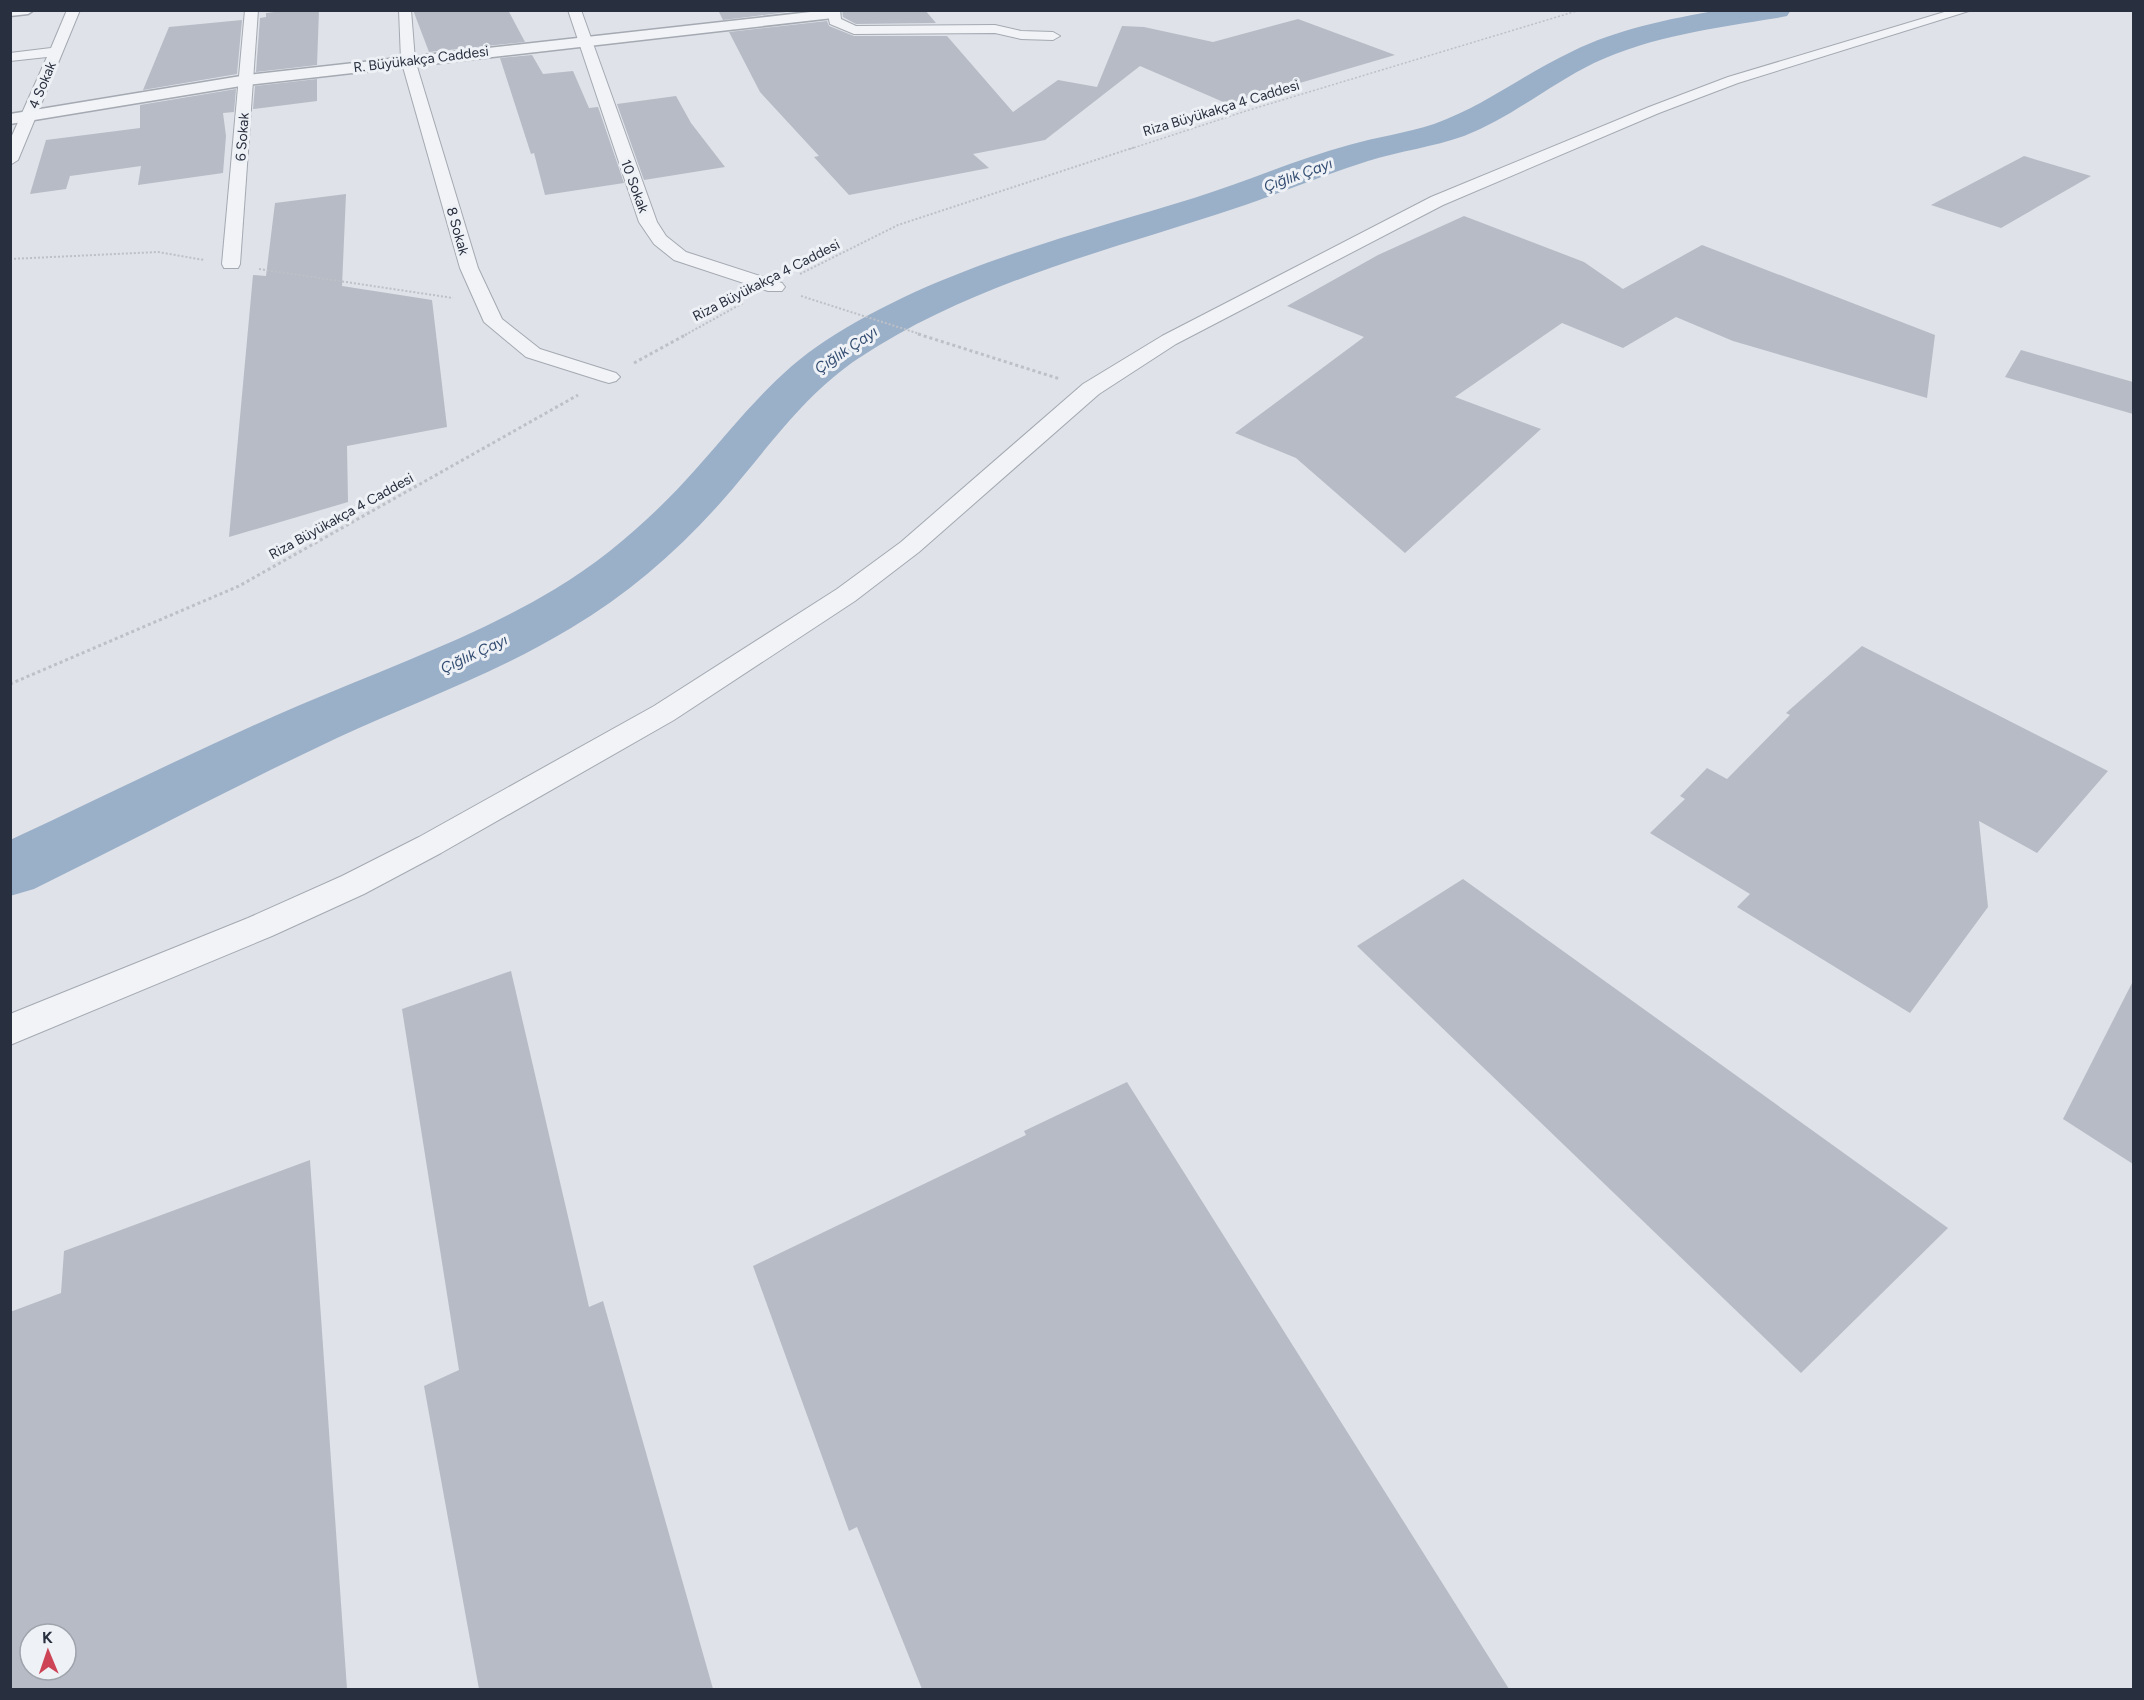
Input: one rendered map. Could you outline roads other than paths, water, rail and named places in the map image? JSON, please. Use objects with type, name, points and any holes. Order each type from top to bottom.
[{"type":"street","points":[[10,12],[28,10]]},
{"type":"street","name":"4 Sokak","points":[[12,151],[74,10]]},
{"type":"street","name":"6 Sokak","points":[[231,264],[252,10]]},
{"type":"street","name":"8 Sokak","points":[[405,10],[408,60],[469,268],[494,322],[533,353],[609,377]]},
{"type":"street","name":"10 Sokak","points":[[574,10],[582,40],[648,222],[660,240],[680,256],[775,287]]},
{"type":"street","points":[[10,1030],[260,927],[353,885],[430,845],[664,713],[846,595],[901,554],[1091,388],[1160,346],[1437,201],[1654,110],[1733,80],[1966,10]]},
{"type":"street","points":[[833,12],[834,21],[854,30],[995,29],[1021,35],[1053,36]]},
{"type":"street","name":"R. Büyükakça Caddesi","points":[[10,119],[247,80],[833,12]]},
{"type":"street","points":[[10,57],[56,52]]},
{"type":"waterway","name":"Çığlık Çayı","points":[[10,870],[279,740],[485,650],[580,598],[635,558],[684,512],[773,410],[821,364],[883,325],[926,303],[971,283],[1063,250],[1222,201],[1354,154],[1451,129],[1485,114],[1550,75],[1606,47],[1678,26],[1777,10]]}]
